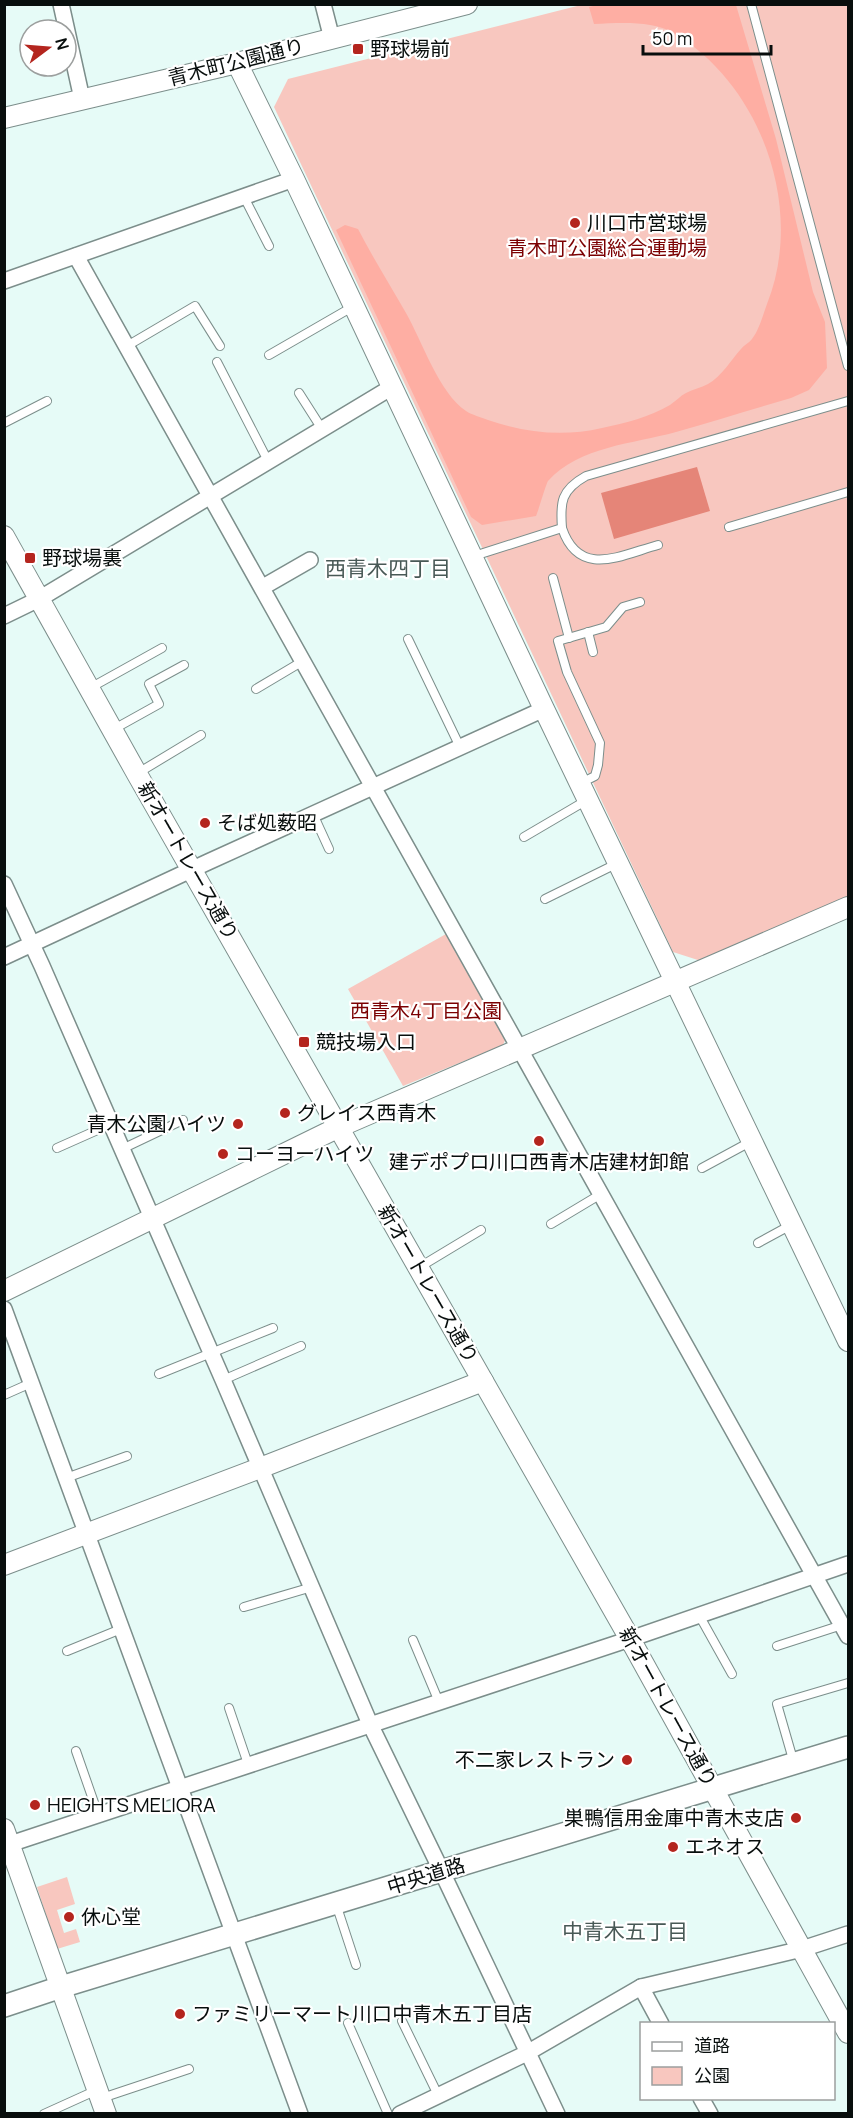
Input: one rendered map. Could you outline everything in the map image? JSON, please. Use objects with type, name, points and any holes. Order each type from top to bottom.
[{"type":"main road","name":"中央道路","points":[[4,2006],[849,1747]]},
{"type":"street","points":[[61,4],[82,99]]},
{"type":"street","points":[[323,4],[332,39]]},
{"type":"street","name":"青木町公園通り","points":[[4,118],[237,63],[467,4]]},
{"type":"street","points":[[237,63],[544,709],[849,1341]]},
{"type":"street","points":[[4,281],[294,179]]},
{"type":"street","points":[[76,256],[212,495],[845,1630]]},
{"type":"street","points":[[4,616],[39,599],[392,387]]},
{"type":"street","name":"新オートレース通り","points":[[4,536],[137,774],[630,1639],[849,2033]]},
{"type":"street","points":[[262,587],[309,560]]},
{"type":"street","points":[[4,957],[544,709]]},
{"type":"street","points":[[4,884],[224,1380],[369,1724],[557,2114]]},
{"type":"street","points":[[4,1291],[339,1128],[849,908]]},
{"type":"street","points":[[4,1309],[300,2114]]},
{"type":"street","points":[[4,1565],[483,1381]]},
{"type":"street","points":[[101,2101],[7,1840],[98,1814],[630,1639],[849,1564]]},
{"type":"street","points":[[400,2114],[527,2053],[641,1987],[802,1949],[849,1934]]},
{"type":"street","points":[[641,1987],[660,2022]]},
{"type":"street","points":[[702,2100],[710,2114]]},
{"type":"lane","points":[[751,4],[849,366]]},
{"type":"lane","points":[[244,197],[269,246]]},
{"type":"lane","points":[[127,346],[195,306],[220,346]]},
{"type":"lane","points":[[269,355],[354,306]]},
{"type":"lane","points":[[217,362],[268,461]]},
{"type":"lane","points":[[299,393],[321,429]]},
{"type":"lane","points":[[4,423],[47,401]]},
{"type":"lane","points":[[658,545],[607,559],[589,559],[578,555],[568,544],[562,528],[561,502],[573,483],[586,476],[849,401]]},
{"type":"lane","points":[[729,527],[849,492]]},
{"type":"lane","points":[[472,557],[562,528]]},
{"type":"lane","points":[[553,578],[569,638]]},
{"type":"lane","points":[[524,837],[584,792],[595,776],[598,765],[600,743],[567,672],[558,640],[606,627],[623,607],[640,602]]},
{"type":"lane","points":[[588,632],[593,652]]},
{"type":"lane","points":[[408,639],[460,747]]},
{"type":"lane","points":[[89,688],[162,648]]},
{"type":"lane","points":[[256,689],[303,661]]},
{"type":"lane","points":[[113,730],[159,704],[149,684],[184,665]]},
{"type":"lane","points":[[137,774],[201,735]]},
{"type":"lane","points":[[313,814],[329,849]]},
{"type":"lane","points":[[545,899],[618,863]]},
{"type":"lane","points":[[122,1149],[183,1120]]},
{"type":"lane","points":[[57,1148],[111,1124]]},
{"type":"lane","points":[[702,1168],[752,1141]]},
{"type":"lane","points":[[551,1224],[602,1194]]},
{"type":"lane","points":[[758,1243],[793,1224]]},
{"type":"lane","points":[[418,1268],[481,1230]]},
{"type":"lane","points":[[159,1374],[273,1328]]},
{"type":"lane","points":[[224,1380],[301,1346]]},
{"type":"lane","points":[[4,1395],[32,1383]]},
{"type":"lane","points":[[66,1478],[126,1456]]},
{"type":"lane","points":[[244,1607],[312,1587]]},
{"type":"lane","points":[[699,1615],[732,1674]]},
{"type":"lane","points":[[67,1651],[121,1629]]},
{"type":"lane","points":[[777,1646],[845,1630]]},
{"type":"lane","points":[[413,1640],[439,1702]]},
{"type":"lane","points":[[794,1763],[777,1704],[849,1683]]},
{"type":"lane","points":[[229,1708],[248,1764]]},
{"type":"lane","points":[[76,1751],[98,1814]]},
{"type":"lane","points":[[336,1904],[356,1965]]},
{"type":"lane","points":[[402,2021],[438,2096]]},
{"type":"lane","points":[[348,2023],[388,2114]]},
{"type":"lane","points":[[44,2114],[101,2101],[189,2069]]},
{"type":"green space","name":"青木町公園総合運動場","points":[[581,5],[848,5],[848,899],[701,961],[673,952],[274,107],[288,79]]},
{"type":"green space","name":"西青木4丁目公園","points":[[446,934],[507,1036],[503,1045],[403,1086],[348,989]]},
{"type":"green space","points":[[67,1877],[75,1904],[57,1910],[64,1933],[76,1929],[80,1942],[57,1949],[37,1887]]},
{"type":"shaded area","points":[[601,4],[736,5],[776,139],[813,292],[825,322],[827,368],[809,390],[791,398],[676,432],[608,448],[575,460],[548,481],[536,516],[482,525],[471,517],[336,230],[345,225],[358,229],[406,313],[439,379],[456,403],[468,412],[488,420],[530,431],[559,433],[587,431],[637,419],[670,405],[686,393],[713,381],[754,335],[761,322],[778,267],[781,229],[777,190],[768,153],[752,117],[731,84],[705,56],[665,29],[635,23],[594,24],[589,7]]},
{"type":"shaded area","points":[[697,467],[710,511],[614,539],[601,493]]},
{"type":"place","name":"野球場前","points":[[358,49]]},
{"type":"place","name":"川口市営球場","points":[[575,223]]},
{"type":"place","name":"野球場裏","points":[[30,558]]},
{"type":"place","name":"そば処薮昭","points":[[205,823]]},
{"type":"place","name":"競技場入口","points":[[304,1042]]},
{"type":"place","name":"グレイス西青木","points":[[285,1113]]},
{"type":"place","name":"青木公園ハイツ","points":[[238,1124]]},
{"type":"place","name":"建デポプロ川口西青木店建材卸館","points":[[539,1141]]},
{"type":"place","name":"コーヨーハイツ","points":[[223,1154]]},
{"type":"place","name":"不二家レストラン","points":[[627,1760]]},
{"type":"place","name":"HEIGHTS MELIORA","points":[[35,1805]]},
{"type":"place","name":"巣鴨信用金庫中青木支店","points":[[796,1818]]},
{"type":"place","name":"エネオス","points":[[673,1847]]},
{"type":"place","name":"休心堂","points":[[69,1917]]},
{"type":"place","name":"ファミリーマート川口中青木五丁目店","points":[[180,2014]]},
{"type":"district","name":"西青木四丁目","points":[[388,569]]},
{"type":"district","name":"中青木五丁目","points":[[625,1932]]}]
